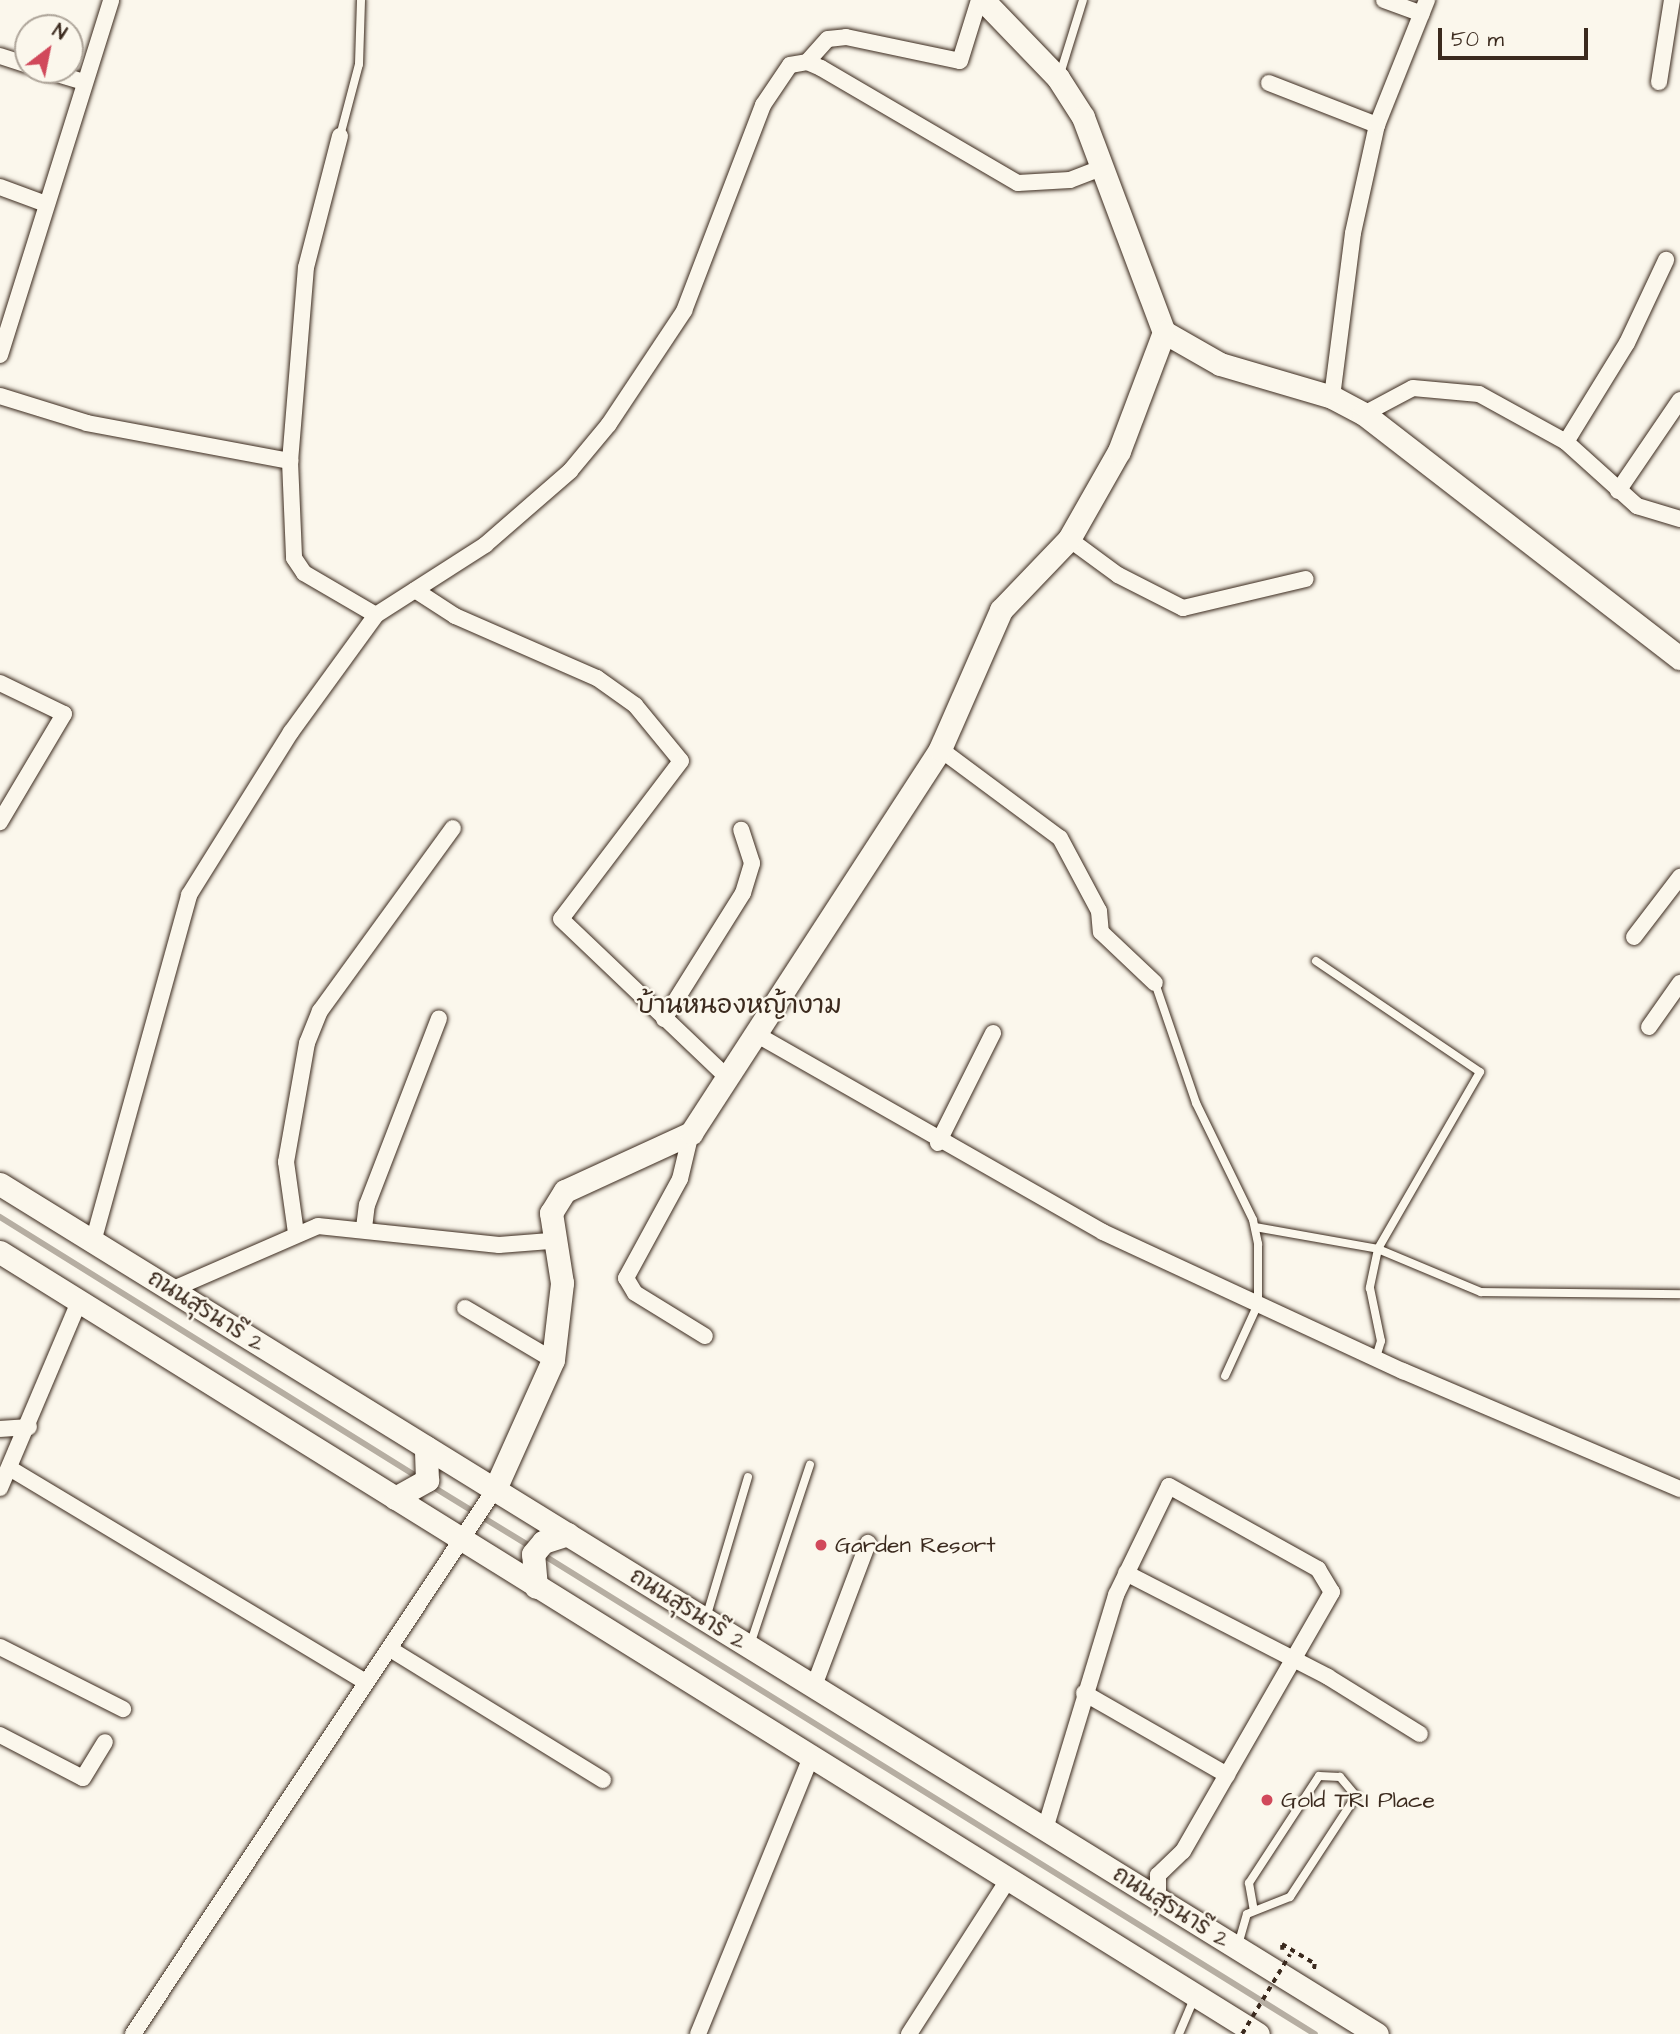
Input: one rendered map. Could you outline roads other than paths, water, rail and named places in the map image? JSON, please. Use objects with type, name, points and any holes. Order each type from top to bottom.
[{"type":"main road","points":[[981,0],[1058,78],[1083,117],[1164,332],[1220,364],[1332,397],[1364,414],[1680,658]]},
{"type":"main road","points":[[491,1496],[553,1360],[562,1283],[550,1241],[551,1213],[565,1191],[691,1133],[940,750],[1001,610],[1069,539],[1119,451],[1164,332]]},
{"type":"main road","name":"ถนนสุรนารี 2","points":[[0,1184],[171,1290],[491,1496],[814,1686],[1377,2034]]},
{"type":"main road","points":[[0,1252],[468,1535],[811,1757],[1258,2034]]},
{"type":"main road","points":[[403,1495],[425,1483],[428,1456]]},
{"type":"main road","points":[[534,1578],[533,1554],[558,1537]]},
{"type":"street","points":[[84,82],[111,0]]},
{"type":"street","points":[[93,1242],[189,895],[291,732],[376,615],[485,545],[570,471],[610,424],[684,311],[764,105],[790,65],[807,62],[828,39],[846,37],[960,61],[981,0]]},
{"type":"street","points":[[1332,397],[1353,233],[1377,125],[1424,7],[1384,0]]},
{"type":"street","points":[[1659,82],[1672,0]]},
{"type":"street","points":[[807,62],[1018,183],[1070,180],[1102,168]]},
{"type":"street","points":[[1269,83],[1377,125]]},
{"type":"street","points":[[0,355],[83,84]]},
{"type":"street","points":[[340,136],[306,267],[290,461],[294,558],[304,573],[376,615]]},
{"type":"street","points":[[0,187],[46,204]]},
{"type":"street","points":[[1566,442],[1627,343],[1666,260]]},
{"type":"street","points":[[1364,414],[1413,388],[1449,387],[1498,402],[1566,442],[1637,506],[1680,519]]},
{"type":"street","points":[[0,396],[87,423],[290,461]]},
{"type":"street","points":[[1618,491],[1680,400]]},
{"type":"street","points":[[1069,539],[1118,575],[1182,608],[1306,579]]},
{"type":"street","points":[[415,590],[455,616],[597,678],[635,705],[681,761],[561,919],[664,1020],[727,1077]]},
{"type":"street","points":[[0,683],[64,714],[0,822]]},
{"type":"street","points":[[940,750],[1060,838],[1100,911],[1101,932],[1155,983]]},
{"type":"street","points":[[296,1233],[286,1162],[307,1043],[320,1011],[453,828]]},
{"type":"street","points":[[664,1020],[743,892],[752,863],[741,830]]},
{"type":"street","points":[[1634,937],[1680,877]]},
{"type":"street","points":[[1649,1027],[1680,983]]},
{"type":"street","points":[[364,1228],[367,1205],[439,1018]]},
{"type":"street","points":[[754,1033],[1046,1204],[1258,1304],[1680,1489]]},
{"type":"street","points":[[938,1143],[993,1033]]},
{"type":"street","points":[[691,1133],[680,1179],[626,1278],[635,1293],[705,1336]]},
{"type":"street","points":[[171,1290],[296,1233],[364,1228],[499,1245],[550,1241]]},
{"type":"street","points":[[0,1488],[29,1427],[79,1302]]},
{"type":"street","points":[[465,1308],[553,1360]]},
{"type":"street","points":[[0,1429],[29,1427]]},
{"type":"street","points":[[11,1469],[366,1682]]},
{"type":"street","points":[[1045,1829],[1084,1693],[1126,1573],[1169,1486],[1331,1582],[1332,1592],[1184,1851],[1158,1875],[1158,1898]]},
{"type":"street","points":[[133,2034],[366,1682],[468,1535],[491,1496]]},
{"type":"street","points":[[814,1686],[868,1543]]},
{"type":"street","points":[[1126,1573],[1420,1734]]},
{"type":"street","points":[[0,1647],[123,1709]]},
{"type":"street","points":[[390,1649],[603,1780]]},
{"type":"street","points":[[1084,1693],[1227,1775]]},
{"type":"street","points":[[0,1735],[83,1778],[105,1742]]},
{"type":"street","points":[[698,2034],[811,1757]]},
{"type":"street","points":[[909,2034],[1008,1880]]},
{"type":"lane","points":[[340,136],[359,64],[361,0]]},
{"type":"lane","points":[[1058,78],[1083,0]]},
{"type":"lane","points":[[1315,961],[1480,1072],[1378,1249],[1370,1288],[1381,1341],[1376,1357]]},
{"type":"lane","points":[[1155,983],[1196,1103],[1255,1227],[1258,1304],[1225,1376]]},
{"type":"lane","points":[[1255,1227],[1378,1249],[1480,1292],[1680,1294]]},
{"type":"lane","points":[[749,1647],[810,1465]]},
{"type":"lane","points":[[705,1620],[748,1477]]},
{"type":"lane","points":[[1238,1948],[1237,1933],[1254,1910],[1290,1897],[1356,1796],[1340,1777],[1320,1776],[1249,1883],[1254,1910]]},
{"type":"lane","points":[[1179,2034],[1196,1995]]},
{"type":"waterway","points":[[0,1217],[418,1477]]},
{"type":"waterway","points":[[430,1485],[531,1547]]},
{"type":"waterway","points":[[540,1553],[1315,2034]]},
{"type":"place","name":"Garden Resort","points":[[821,1545]]},
{"type":"place","name":"Gold TRI Place","points":[[1267,1800]]},
{"type":"district","name":"บ้านหนองหญ้างาม","points":[[739,1006]]}]
